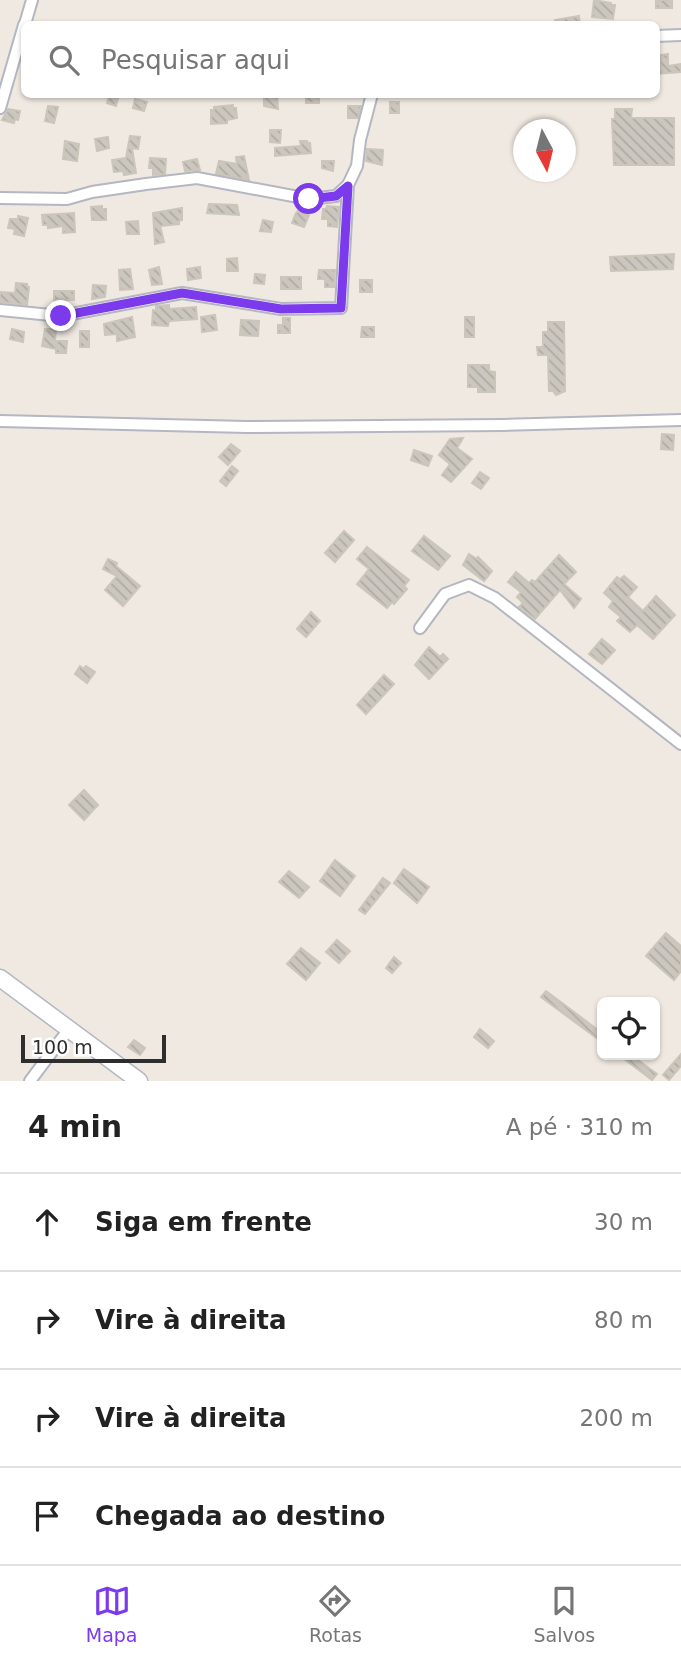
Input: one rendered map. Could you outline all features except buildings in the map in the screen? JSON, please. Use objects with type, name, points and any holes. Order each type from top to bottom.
[{"type":"street","points":[[26,21],[32,0]]},
{"type":"street","points":[[660,36],[681,35]]},
{"type":"street","points":[[0,108],[21,38]]},
{"type":"street","points":[[11,69],[21,70]]},
{"type":"street","points":[[0,310],[61,316],[182,293],[281,309],[341,308],[348,186],[357,166],[360,140],[371,98]]},
{"type":"street","points":[[0,198],[67,199],[132,186],[197,178],[309,199],[336,196],[348,186]]},
{"type":"street","points":[[0,421],[247,427],[503,425],[681,420]]},
{"type":"street","points":[[420,628],[445,594],[469,585],[495,598],[681,744]]},
{"type":"street","points":[[0,978],[139,1081]]},
{"type":"street","points":[[30,1081],[69,1029]]},
{"type":"route","points":[[61,316],[182,293],[281,309],[341,308],[348,186],[336,196],[309,199]]}]
